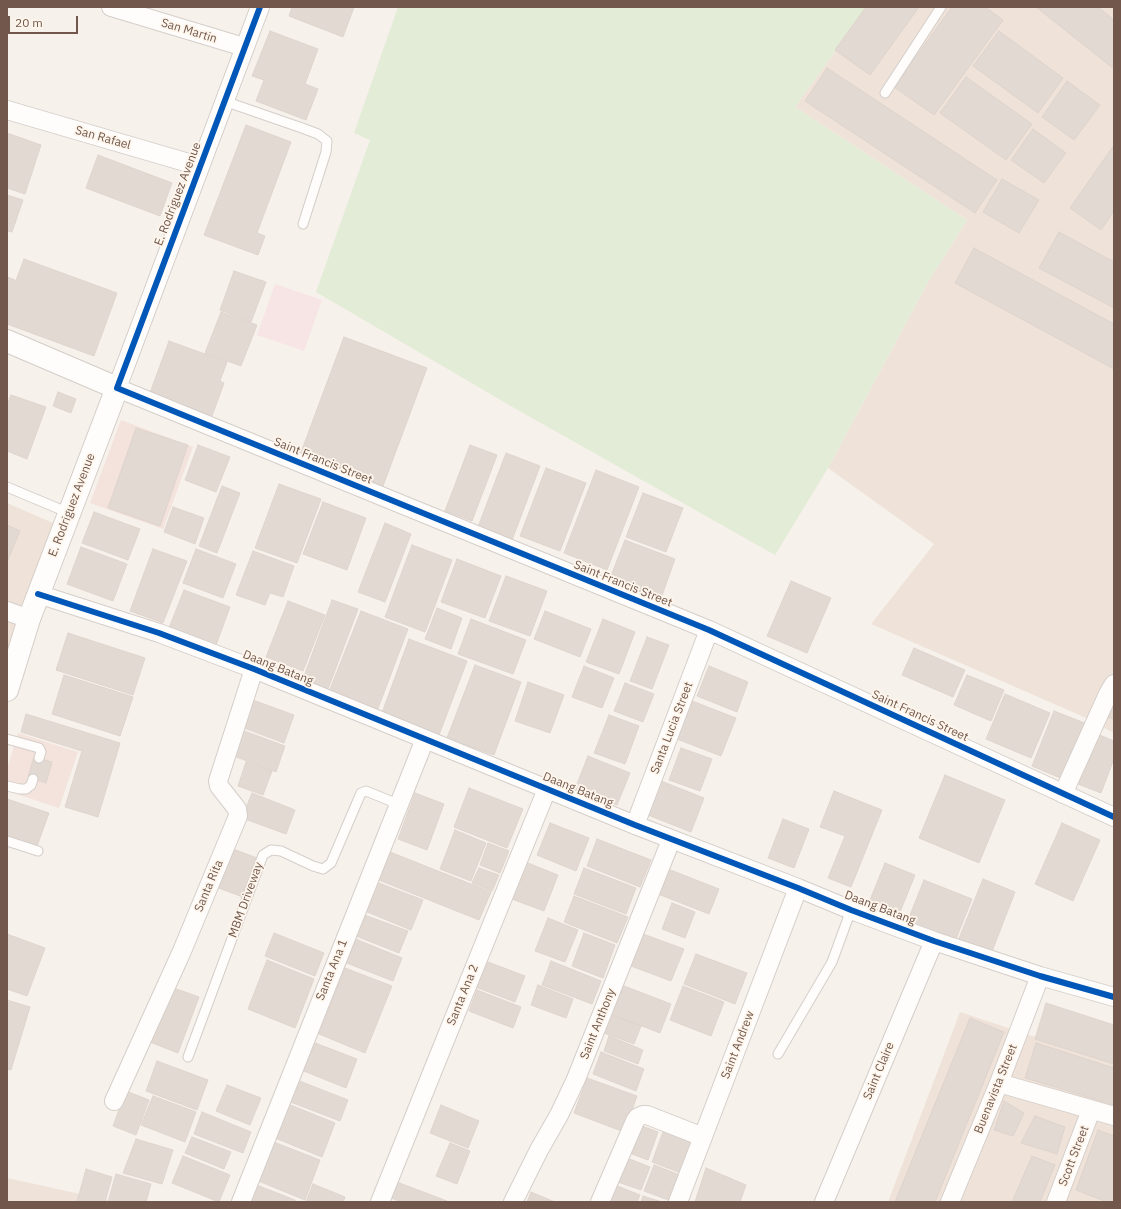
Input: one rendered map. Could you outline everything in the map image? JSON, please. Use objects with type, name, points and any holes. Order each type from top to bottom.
[{"type":"main road","points":[[7,340],[116,388]]},
{"type":"main road","name":"E. Rodriguez Avenue","points":[[7,690],[38,594],[116,388]]},
{"type":"street","name":"San Martin","points":[[111,7],[244,47]]},
{"type":"street","name":"E. Rodriguez Avenue","points":[[116,388],[260,7]]},
{"type":"street","name":"San Rafael","points":[[7,110],[199,166]]},
{"type":"street","name":"Saint Francis Street","points":[[116,388],[709,630],[1114,817]]},
{"type":"street","name":"Daang Batang","points":[[38,594],[159,633],[254,669],[547,790],[851,910],[934,941],[1040,976],[1114,997]]},
{"type":"street","points":[[7,611],[29,619]]},
{"type":"street","name":"Santa Lucia Street","points":[[635,825],[709,630]]},
{"type":"street","name":"Santa Rita","points":[[114,1101],[182,951],[238,816],[237,808],[219,786],[218,781],[254,669]]},
{"type":"street","points":[[1064,794],[1108,694],[1114,684]]},
{"type":"street","name":"Santa Ana 1","points":[[241,1202],[425,739]]},
{"type":"street","name":"Santa Ana 2","points":[[380,1202],[547,790]]},
{"type":"street","name":"Saint Anthony","points":[[513,1202],[538,1150],[559,1115],[576,1079],[671,840]]},
{"type":"street","name":"Saint Andrew","points":[[678,1202],[798,888]]},
{"type":"street","name":"Saint Claire","points":[[824,1202],[934,941]]},
{"type":"street","name":"Buenavista Street","points":[[950,1202],[999,1083],[1040,976]]},
{"type":"street","points":[[999,1083],[1114,1116]]},
{"type":"street","name":"Scott Street","points":[[1056,1202],[1091,1110]]},
{"type":"street","points":[[600,1202],[638,1117],[647,1115],[703,1137]]},
{"type":"lane","points":[[885,93],[942,7]]},
{"type":"lane","points":[[224,101],[313,132],[327,141],[326,152],[303,224]]},
{"type":"lane","points":[[7,487],[69,513]]},
{"type":"lane","points":[[7,739],[39,748],[41,752],[39,758]]},
{"type":"lane","points":[[7,786],[26,789],[31,785],[33,779]]},
{"type":"lane","name":"MBM Driveway","points":[[188,1058],[263,855],[271,850],[281,851],[313,866],[323,868],[332,863],[361,793],[366,791],[398,804]]},
{"type":"lane","points":[[7,841],[38,851]]},
{"type":"lane","points":[[778,1054],[832,962],[851,910]]},
{"type":"shaded area","points":[[867,7],[1114,7],[1114,733],[1084,717],[871,624],[934,544],[828,468],[928,282],[967,220],[795,107]]},
{"type":"shaded area","points":[[275,284],[322,300],[304,351],[257,335]]},
{"type":"shaded area","points":[[121,420],[193,447],[163,529],[90,503]]},
{"type":"shaded area","points":[[7,503],[53,523],[7,657]]},
{"type":"shaded area","points":[[18,733],[78,752],[59,808],[7,791],[7,769]]},
{"type":"shaded area","points":[[960,1012],[1114,1063],[1114,1202],[888,1202]]},
{"type":"shaded area","points":[[7,1178],[117,1202],[7,1202]]},
{"type":"green space","points":[[398,7],[867,7],[795,107],[967,220],[928,282],[828,468],[775,555],[516,409],[316,292],[370,140],[354,133]]},
{"type":"building","points":[[292,7],[354,7],[343,37],[289,16]]},
{"type":"building","points":[[866,7],[919,7],[870,75],[835,50]]},
{"type":"building","points":[[952,7],[985,7],[1003,20],[934,115],[894,87]]},
{"type":"building","points":[[1036,7],[1098,7],[1114,20],[1114,69]]},
{"type":"building","points":[[270,31],[318,49],[305,84],[318,89],[306,120],[256,101],[264,80],[252,76]]},
{"type":"building","points":[[999,31],[1063,78],[1038,113],[973,66]]},
{"type":"building","points":[[827,68],[997,180],[975,213],[805,101]]},
{"type":"building","points":[[966,77],[1032,124],[1006,160],[940,113]]},
{"type":"building","points":[[1067,81],[1100,105],[1074,140],[1042,117]]},
{"type":"building","points":[[246,125],[291,142],[257,233],[265,236],[258,255],[204,235]]},
{"type":"building","points":[[1033,129],[1066,153],[1044,183],[1011,160]]},
{"type":"building","points":[[7,133],[41,145],[25,194],[7,188]]},
{"type":"building","points":[[1114,145],[1114,211],[1101,230],[1070,208]]},
{"type":"building","points":[[98,155],[172,183],[160,216],[86,188]]},
{"type":"building","points":[[1002,179],[1039,200],[1019,233],[983,212]]},
{"type":"building","points":[[7,195],[23,200],[12,232],[7,231]]},
{"type":"building","points":[[1059,232],[1114,262],[1114,308],[1039,268]]},
{"type":"building","points":[[974,248],[1114,324],[1114,369],[955,283]]},
{"type":"building","points":[[24,259],[117,293],[94,356],[7,324],[7,305]]},
{"type":"building","points":[[234,271],[266,282],[251,322],[220,310]]},
{"type":"building","points":[[7,277],[15,280],[7,302]]},
{"type":"building","points":[[221,312],[257,325],[241,366],[205,353]]},
{"type":"building","points":[[344,337],[427,368],[383,486],[300,455]]},
{"type":"building","points":[[169,341],[227,362],[220,381],[224,383],[212,416],[150,393]]},
{"type":"building","points":[[58,392],[76,399],[71,413],[53,406]]},
{"type":"building","points":[[11,395],[46,407],[27,459],[7,451],[7,406]]},
{"type":"building","points":[[136,428],[188,445],[160,526],[108,508]]},
{"type":"building","points":[[198,445],[230,457],[216,492],[185,480]]},
{"type":"building","points":[[470,445],[497,455],[472,521],[445,511]]},
{"type":"building","points":[[506,453],[540,466],[512,540],[478,527]]},
{"type":"building","points":[[546,468],[586,483],[560,551],[520,536]]},
{"type":"building","points":[[596,470],[639,487],[607,570],[564,553]]},
{"type":"building","points":[[279,484],[321,499],[297,563],[255,548]]},
{"type":"building","points":[[222,486],[240,493],[217,553],[199,546]]},
{"type":"building","points":[[643,493],[683,508],[666,552],[626,537]]},
{"type":"building","points":[[323,502],[366,518],[347,570],[303,554]]},
{"type":"building","points":[[173,507],[204,518],[195,544],[164,532]]},
{"type":"building","points":[[94,512],[140,529],[128,560],[82,543]]},
{"type":"building","points":[[385,523],[411,534],[385,602],[358,592]]},
{"type":"building","points":[[7,525],[20,531],[7,562]]},
{"type":"building","points":[[625,540],[675,559],[660,601],[609,581]]},
{"type":"building","points":[[412,545],[452,560],[425,632],[385,617]]},
{"type":"building","points":[[81,547],[127,564],[113,601],[67,584]]},
{"type":"building","points":[[153,549],[187,561],[163,623],[130,611]]},
{"type":"building","points":[[196,549],[236,564],[223,598],[183,583]]},
{"type":"building","points":[[253,551],[294,566],[283,597],[270,593],[265,605],[236,595]]},
{"type":"building","points":[[457,559],[501,576],[485,618],[441,602]]},
{"type":"building","points":[[506,576],[547,591],[530,636],[489,621]]},
{"type":"building","points":[[791,581],[831,598],[807,653],[767,636]]},
{"type":"building","points":[[184,590],[230,607],[216,645],[169,628]]},
{"type":"building","points":[[332,600],[358,609],[328,689],[303,679]]},
{"type":"building","points":[[288,601],[325,615],[303,671],[266,657]]},
{"type":"building","points":[[437,608],[462,618],[451,649],[425,639]]},
{"type":"building","points":[[361,611],[408,629],[377,711],[329,692]]},
{"type":"building","points":[[545,611],[591,629],[580,657],[534,639]]},
{"type":"building","points":[[471,619],[526,640],[513,674],[458,654]]},
{"type":"building","points":[[603,619],[635,632],[619,674],[586,662]]},
{"type":"building","points":[[68,633],[145,658],[133,695],[56,670]]},
{"type":"building","points":[[647,637],[669,645],[652,689],[630,681]]},
{"type":"building","points":[[409,639],[467,661],[439,735],[382,713]]},
{"type":"building","points":[[914,648],[965,670],[953,697],[902,675]]},
{"type":"building","points":[[475,665],[521,682],[494,755],[447,738]]},
{"type":"building","points":[[584,666],[614,678],[602,708],[572,697]]},
{"type":"building","points":[[709,666],[748,682],[737,712],[697,696]]},
{"type":"building","points":[[64,675],[133,697],[120,736],[52,714]]},
{"type":"building","points":[[967,675],[1004,690],[991,721],[954,705]]},
{"type":"building","points":[[528,682],[564,695],[550,733],[515,721]]},
{"type":"building","points":[[625,683],[654,694],[643,722],[614,711]]},
{"type":"building","points":[[1005,694],[1050,713],[1031,758],[986,739]]},
{"type":"building","points":[[250,699],[294,715],[284,743],[239,726]]},
{"type":"building","points":[[692,701],[736,718],[721,756],[677,739]]},
{"type":"building","points":[[1114,705],[1114,720],[1106,716]]},
{"type":"building","points":[[1054,711],[1087,724],[1065,780],[1032,766]]},
{"type":"building","points":[[26,714],[120,743],[98,817],[65,807],[82,751],[21,732]]},
{"type":"building","points":[[609,715],[639,726],[625,764],[594,753]]},
{"type":"building","points":[[244,731],[285,746],[276,772],[234,756]]},
{"type":"building","points":[[1097,734],[1114,741],[1114,759],[1101,793],[1078,784]]},
{"type":"building","points":[[681,748],[712,759],[700,791],[669,780]]},
{"type":"building","points":[[588,756],[630,773],[617,805],[575,789]]},
{"type":"building","points":[[34,757],[52,762],[46,783],[28,777]]},
{"type":"building","points":[[246,762],[272,771],[263,795],[238,786]]},
{"type":"building","points":[[945,775],[1005,800],[979,863],[919,838]]},
{"type":"building","points":[[661,781],[704,798],[691,832],[648,815]]},
{"type":"building","points":[[469,788],[523,809],[507,848],[454,827]]},
{"type":"building","points":[[834,791],[882,810],[851,887],[828,878],[845,836],[820,827]]},
{"type":"building","points":[[252,793],[295,810],[286,834],[242,818]]},
{"type":"building","points":[[415,793],[444,804],[427,850],[398,839]]},
{"type":"building","points":[[7,799],[49,813],[36,849],[7,839]]},
{"type":"building","points":[[783,819],[809,829],[794,868],[768,858]]},
{"type":"building","points":[[550,823],[589,838],[576,871],[537,855]]},
{"type":"building","points":[[1062,823],[1100,840],[1073,901],[1035,884]]},
{"type":"building","points":[[455,830],[486,843],[471,881],[440,869]]},
{"type":"building","points":[[597,839],[651,860],[640,887],[587,866]]},
{"type":"building","points":[[488,843],[509,851],[500,873],[480,865]]},
{"type":"building","points":[[228,847],[257,858],[243,897],[213,886]]},
{"type":"building","points":[[390,852],[491,892],[479,920],[379,880]]},
{"type":"building","points":[[523,861],[558,875],[544,911],[509,898]]},
{"type":"building","points":[[885,863],[915,875],[900,912],[870,900]]},
{"type":"building","points":[[479,868],[499,875],[492,891],[472,883]]},
{"type":"building","points":[[584,868],[636,888],[626,914],[574,894]]},
{"type":"building","points":[[668,869],[719,889],[709,914],[658,894]]},
{"type":"building","points":[[983,879],[1015,892],[991,954],[958,941]]},
{"type":"building","points":[[371,880],[423,900],[411,930],[360,909]]},
{"type":"building","points":[[924,880],[972,899],[954,944],[906,925]]},
{"type":"building","points":[[574,896],[628,917],[617,943],[564,922]]},
{"type":"building","points":[[672,903],[695,912],[685,938],[662,929]]},
{"type":"building","points":[[359,913],[408,931],[399,953],[351,934]]},
{"type":"building","points":[[548,918],[578,930],[565,962],[535,951]]},
{"type":"building","points":[[274,933],[324,953],[315,976],[265,956]]},
{"type":"building","points":[[584,933],[615,945],[603,978],[572,966]]},
{"type":"building","points":[[7,934],[45,948],[27,996],[7,989]]},
{"type":"building","points":[[643,934],[684,949],[671,981],[631,966]]},
{"type":"building","points":[[353,938],[402,958],[393,981],[344,962]]},
{"type":"building","points":[[696,954],[747,973],[735,1004],[684,984]]},
{"type":"building","points":[[267,960],[314,979],[295,1028],[248,1009]]},
{"type":"building","points":[[483,960],[525,976],[515,1002],[473,986]]},
{"type":"building","points":[[551,961],[601,981],[592,1004],[542,985]]},
{"type":"building","points":[[345,968],[392,986],[365,1053],[319,1034]]},
{"type":"building","points":[[619,984],[671,1004],[660,1033],[608,1013]]},
{"type":"building","points":[[538,985],[573,999],[566,1018],[531,1005]]},
{"type":"building","points":[[683,986],[724,1002],[711,1036],[670,1020]]},
{"type":"building","points":[[171,987],[199,997],[178,1053],[150,1042]]},
{"type":"building","points":[[477,990],[521,1007],[513,1028],[469,1011]]},
{"type":"building","points":[[7,1000],[30,1007],[11,1070],[7,1069]]},
{"type":"building","points":[[1046,1003],[1114,1025],[1114,1064],[1035,1039]]},
{"type":"building","points":[[611,1015],[641,1026],[634,1044],[604,1033]]},
{"type":"building","points":[[970,1018],[1004,1032],[935,1202],[895,1202]]},
{"type":"building","points":[[609,1036],[643,1050],[638,1064],[604,1051]]},
{"type":"building","points":[[310,1041],[357,1059],[346,1088],[299,1069]]},
{"type":"building","points":[[1036,1043],[1114,1068],[1114,1105],[1025,1078]]},
{"type":"building","points":[[601,1052],[644,1069],[636,1091],[593,1074]]},
{"type":"building","points":[[157,1061],[208,1080],[197,1110],[146,1091]]},
{"type":"building","points":[[587,1078],[637,1096],[624,1132],[574,1113]]},
{"type":"building","points":[[297,1080],[348,1100],[340,1121],[288,1101]]},
{"type":"building","points":[[227,1085],[261,1098],[250,1125],[216,1111]]},
{"type":"building","points":[[126,1091],[149,1100],[136,1135],[113,1126]]},
{"type":"building","points":[[153,1096],[196,1112],[185,1142],[141,1125]]},
{"type":"building","points":[[1004,1101],[1024,1113],[1013,1136],[994,1130]]},
{"type":"building","points":[[288,1104],[335,1123],[322,1157],[275,1138]]},
{"type":"building","points":[[441,1105],[479,1121],[468,1148],[430,1133]]},
{"type":"building","points":[[202,1112],[251,1132],[243,1153],[194,1134]]},
{"type":"building","points":[[1035,1116],[1065,1127],[1057,1154],[1021,1143]]},
{"type":"building","points":[[642,1126],[658,1132],[648,1160],[632,1154]]},
{"type":"building","points":[[1098,1130],[1114,1136],[1114,1202],[1107,1202],[1076,1190]]},
{"type":"building","points":[[663,1132],[692,1143],[681,1173],[652,1162]]},
{"type":"building","points":[[192,1137],[231,1152],[224,1169],[185,1153]]},
{"type":"building","points":[[136,1139],[173,1150],[162,1184],[123,1173]]},
{"type":"building","points":[[271,1141],[320,1160],[305,1200],[256,1180]]},
{"type":"building","points":[[450,1143],[470,1151],[457,1184],[436,1176]]},
{"type":"building","points":[[183,1156],[230,1175],[219,1202],[172,1183]]},
{"type":"building","points":[[1032,1156],[1055,1165],[1040,1202],[1012,1202]]},
{"type":"building","points":[[627,1158],[650,1167],[641,1190],[618,1182]]},
{"type":"building","points":[[654,1165],[680,1175],[671,1201],[644,1191]]},
{"type":"building","points":[[706,1168],[746,1185],[740,1202],[695,1202]]},
{"type":"building","points":[[86,1169],[112,1177],[105,1202],[77,1202]]},
{"type":"building","points":[[116,1174],[151,1184],[146,1202],[108,1202]]},
{"type":"building","points":[[397,1182],[447,1202],[402,1202],[391,1198]]},
{"type":"building","points":[[254,1184],[295,1200],[295,1202],[247,1202]]},
{"type":"building","points":[[313,1184],[345,1197],[343,1202],[306,1202]]},
{"type":"building","points":[[615,1185],[640,1195],[637,1202],[609,1202]]},
{"type":"building","points":[[531,1192],[555,1202],[527,1202]]},
{"type":"building","points":[[643,1196],[662,1202],[641,1202]]},
{"type":"cycle path","points":[[260,7],[117,388],[709,630],[1114,817]]},
{"type":"cycle path","points":[[38,594],[159,633],[254,669],[635,825],[851,910],[934,941],[1040,976],[1114,997]]}]
